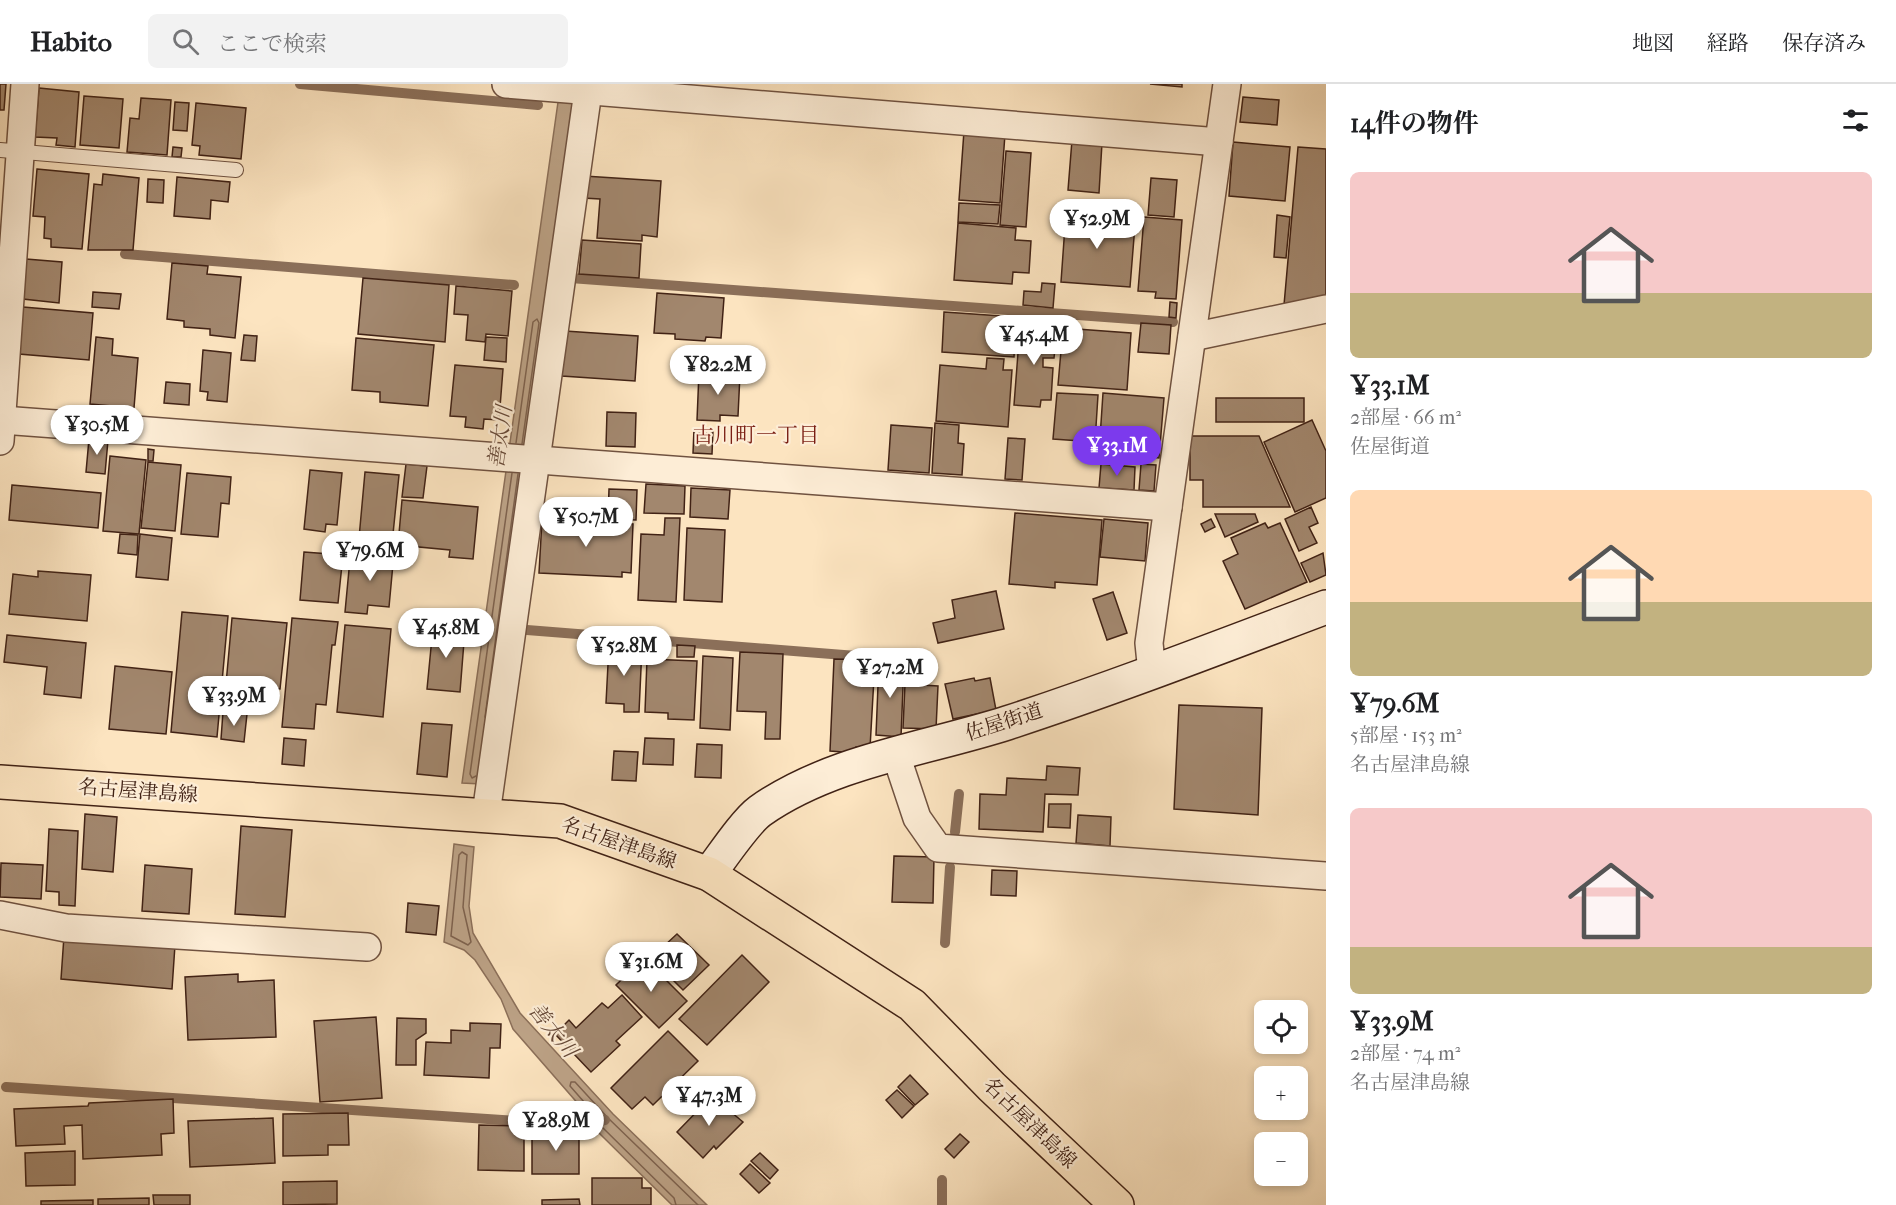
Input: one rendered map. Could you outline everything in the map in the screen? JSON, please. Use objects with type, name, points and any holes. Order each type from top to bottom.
[{"type":"main road","name":"名古屋津島線","points":[[0,782],[486,814],[560,821],[709,874],[912,1005],[992,1087],[1117,1205]]},
{"type":"street","points":[[24,84],[10,151],[1,431],[524,458],[1168,507]]},
{"type":"street","points":[[506,84],[588,87],[1219,142]]},
{"type":"street","points":[[1152,673],[1149,643],[1227,84]]},
{"type":"street","points":[[486,814],[524,458],[588,87]]},
{"type":"street","points":[[1192,336],[1326,309]]},
{"type":"street","name":"佐屋街道","points":[[709,874],[758,812],[792,791],[860,765],[1005,723],[1152,673],[1326,607]]},
{"type":"street","points":[[896,755],[916,818],[938,848],[1326,876]]},
{"type":"street","points":[[0,915],[66,928],[367,946]]},
{"type":"lane","points":[[10,151],[236,170]]},
{"type":"water","points":[[559,95],[576,98],[481,784],[462,783]]},
{"type":"water","points":[[454,844],[474,847],[469,906],[473,933],[520,1013],[613,1114],[707,1205],[672,1205],[596,1130],[587,1114],[513,1029],[501,999],[475,960],[464,950],[444,942]]},
{"type":"building","points":[[0,84],[6,84],[4,110],[0,110]]},
{"type":"building","points":[[1150,84],[1182,84],[1182,87]]},
{"type":"building","points":[[39,88],[79,92],[75,147],[56,145],[57,138],[35,137]]},
{"type":"building","points":[[84,96],[123,99],[119,148],[80,145]]},
{"type":"building","points":[[1243,97],[1279,100],[1277,125],[1240,122]]},
{"type":"building","points":[[141,98],[171,100],[167,155],[127,152],[130,118],[139,119]]},
{"type":"building","points":[[175,102],[189,103],[187,131],[173,130]]},
{"type":"building","points":[[196,103],[246,108],[241,159],[199,155],[200,146],[192,145]]},
{"type":"building","points":[[964,131],[1005,134],[1000,203],[959,200]]},
{"type":"building","points":[[1072,140],[1102,143],[1099,193],[1068,190]]},
{"type":"building","points":[[1233,142],[1290,147],[1285,201],[1229,196]]},
{"type":"building","points":[[173,147],[182,148],[181,157],[172,157]]},
{"type":"building","points":[[1298,147],[1326,149],[1326,297],[1284,305]]},
{"type":"building","points":[[1006,151],[1031,153],[1026,227],[1000,225]]},
{"type":"building","points":[[37,169],[89,174],[82,249],[51,247],[51,239],[44,238],[45,217],[33,216]]},
{"type":"building","points":[[103,174],[139,178],[133,250],[88,250],[94,184],[102,185]]},
{"type":"building","points":[[584,176],[661,181],[657,237],[642,235],[642,241],[597,238],[600,199],[583,198]]},
{"type":"building","points":[[177,177],[230,182],[228,202],[211,200],[210,219],[174,216]]},
{"type":"building","points":[[1151,178],[1177,180],[1174,217],[1148,215]]},
{"type":"building","points":[[148,179],[164,180],[163,203],[147,202]]},
{"type":"building","points":[[959,203],[1000,205],[998,224],[958,222]]},
{"type":"building","points":[[1066,212],[1122,216],[1121,225],[1135,225],[1130,287],[1061,282]]},
{"type":"building","points":[[1277,215],[1290,217],[1286,258],[1274,257]]},
{"type":"building","points":[[1144,217],[1182,220],[1176,299],[1155,298],[1156,292],[1138,291]]},
{"type":"building","points":[[958,223],[1016,228],[1015,240],[1031,241],[1029,273],[1013,272],[1012,284],[954,280]]},
{"type":"building","points":[[582,240],[641,244],[639,278],[579,274]]},
{"type":"building","points":[[26,259],[62,262],[59,303],[23,299]]},
{"type":"building","points":[[172,263],[208,266],[207,274],[241,277],[235,338],[210,335],[210,329],[184,327],[184,321],[167,319]]},
{"type":"building","points":[[363,278],[449,285],[445,342],[358,334]]},
{"type":"building","points":[[1042,283],[1055,284],[1053,308],[1023,305],[1024,291],[1041,292]]},
{"type":"building","points":[[456,286],[512,291],[508,336],[486,334],[485,342],[466,340],[468,315],[454,314]]},
{"type":"building","points":[[93,292],[121,294],[119,309],[92,307]]},
{"type":"building","points":[[657,293],[724,298],[721,338],[706,337],[705,341],[675,339],[675,334],[654,333]]},
{"type":"building","points":[[1170,302],[1177,303],[1176,318],[1169,317]]},
{"type":"building","points":[[23,307],[93,313],[89,360],[19,354]]},
{"type":"building","points":[[944,312],[1016,317],[1014,357],[942,352]]},
{"type":"building","points":[[1141,323],[1171,325],[1169,354],[1138,352]]},
{"type":"building","points":[[1020,327],[1057,329],[1054,358],[1043,358],[1043,367],[1053,368],[1051,400],[1041,400],[1040,407],[1014,405]]},
{"type":"building","points":[[1063,328],[1131,333],[1127,390],[1058,385]]},
{"type":"building","points":[[565,331],[638,336],[635,381],[562,376]]},
{"type":"building","points":[[244,335],[257,336],[255,361],[241,360]]},
{"type":"building","points":[[96,337],[113,339],[112,355],[138,358],[134,408],[90,404]]},
{"type":"building","points":[[486,337],[507,338],[506,362],[484,360]]},
{"type":"building","points":[[356,338],[434,345],[428,406],[380,402],[380,392],[352,390]]},
{"type":"building","points":[[203,350],[231,353],[227,402],[207,400],[208,392],[200,391]]},
{"type":"building","points":[[987,358],[1004,359],[1003,370],[1012,370],[1008,427],[936,421],[940,365],[986,369]]},
{"type":"building","points":[[455,365],[503,369],[499,420],[484,419],[483,429],[465,427],[466,417],[450,416]]},
{"type":"building","points":[[699,372],[740,374],[738,416],[720,415],[720,421],[697,420]]},
{"type":"building","points":[[166,382],[190,384],[189,405],[164,403]]},
{"type":"building","points":[[1057,393],[1098,395],[1095,442],[1053,439]]},
{"type":"building","points":[[1103,393],[1164,398],[1159,458],[1141,456],[1140,464],[1119,463],[1119,454],[1099,453]]},
{"type":"building","points":[[1216,398],[1304,398],[1304,422],[1216,422]]},
{"type":"building","points":[[607,412],[636,413],[635,447],[606,446]]},
{"type":"building","points":[[1312,420],[1326,451],[1326,498],[1295,512],[1264,442]]},
{"type":"building","points":[[935,423],[959,425],[958,443],[964,444],[962,475],[932,473]]},
{"type":"building","points":[[891,425],[932,428],[929,473],[888,470]]},
{"type":"building","points":[[694,429],[713,430],[712,454],[693,453]]},
{"type":"building","points":[[1190,436],[1259,436],[1290,507],[1203,507],[1203,480],[1190,480]]},
{"type":"building","points":[[1008,438],[1025,439],[1022,480],[1005,479]]},
{"type":"building","points":[[89,439],[108,440],[105,474],[86,472]]},
{"type":"building","points":[[148,449],[154,450],[153,461],[148,461]]},
{"type":"building","points":[[110,456],[146,460],[139,534],[103,531]]},
{"type":"building","points":[[148,462],[181,465],[175,531],[141,528]]},
{"type":"building","points":[[406,464],[427,466],[423,498],[402,497]]},
{"type":"building","points":[[1101,464],[1135,467],[1134,490],[1099,488]]},
{"type":"building","points":[[1141,464],[1156,465],[1154,491],[1139,490]]},
{"type":"building","points":[[310,470],[342,473],[337,525],[326,524],[325,532],[304,529]]},
{"type":"building","points":[[365,472],[399,475],[393,534],[380,533],[379,540],[359,538]]},
{"type":"building","points":[[187,473],[231,477],[229,504],[221,503],[218,537],[181,534]]},
{"type":"building","points":[[646,484],[685,486],[684,514],[644,513]]},
{"type":"building","points":[[12,485],[101,493],[98,528],[9,520]]},
{"type":"building","points":[[691,488],[730,490],[728,519],[690,517]]},
{"type":"building","points":[[609,489],[637,490],[636,520],[608,519]]},
{"type":"building","points":[[402,500],[478,507],[473,559],[449,557],[450,550],[398,545]]},
{"type":"building","points":[[1311,507],[1318,523],[1309,527],[1317,543],[1299,551],[1285,519]]},
{"type":"building","points":[[1015,513],[1102,520],[1097,585],[1055,582],[1055,588],[1009,584]]},
{"type":"building","points":[[1215,514],[1255,514],[1258,522],[1225,537]]},
{"type":"building","points":[[665,518],[680,518],[676,602],[638,600],[641,534],[664,535]]},
{"type":"building","points":[[1104,519],[1148,523],[1145,561],[1100,557]]},
{"type":"building","points":[[1211,519],[1215,527],[1205,532],[1201,524]]},
{"type":"building","points":[[542,520],[633,524],[631,573],[622,572],[622,577],[539,573]]},
{"type":"building","points":[[1265,523],[1268,528],[1280,523],[1307,582],[1245,609],[1223,561],[1238,554],[1231,538]]},
{"type":"building","points":[[687,528],[725,530],[722,602],[684,600]]},
{"type":"building","points":[[120,534],[138,535],[137,555],[118,553]]},
{"type":"building","points":[[140,534],[172,538],[168,580],[136,577]]},
{"type":"building","points":[[367,550],[394,553],[389,607],[368,605],[367,614],[345,612],[350,559],[366,560]]},
{"type":"building","points":[[304,552],[343,555],[338,603],[300,600]]},
{"type":"building","points":[[1323,553],[1326,575],[1310,582],[1301,563]]},
{"type":"building","points":[[38,571],[91,575],[87,621],[9,614],[13,574],[38,577]]},
{"type":"building","points":[[996,591],[1004,629],[938,643],[933,623],[955,618],[952,600]]},
{"type":"building","points":[[1113,592],[1127,633],[1107,640],[1093,599]]},
{"type":"building","points":[[182,612],[228,616],[217,737],[171,732]]},
{"type":"building","points":[[232,618],[287,623],[280,689],[263,687],[262,699],[242,698],[244,685],[226,684]]},
{"type":"building","points":[[292,618],[338,622],[335,645],[332,645],[326,705],[316,704],[314,729],[282,727]]},
{"type":"building","points":[[345,625],[391,629],[383,717],[337,712]]},
{"type":"building","points":[[433,627],[465,629],[460,692],[427,689]]},
{"type":"building","points":[[7,635],[86,643],[81,698],[44,694],[47,667],[4,662]]},
{"type":"building","points":[[609,645],[642,647],[639,712],[624,712],[624,704],[606,703]]},
{"type":"building","points":[[677,645],[695,646],[694,657],[677,657]]},
{"type":"building","points":[[740,652],[783,654],[780,739],[765,739],[766,712],[737,711]]},
{"type":"building","points":[[703,656],[733,658],[730,730],[700,728]]},
{"type":"building","points":[[647,659],[697,661],[694,720],[668,719],[668,713],[645,712]]},
{"type":"building","points":[[834,659],[875,660],[870,748],[856,747],[856,753],[830,751]]},
{"type":"building","points":[[879,661],[904,662],[901,737],[876,735]]},
{"type":"building","points":[[115,666],[172,672],[166,734],[109,729]]},
{"type":"building","points":[[974,678],[975,681],[990,678],[996,710],[953,719],[945,684]]},
{"type":"building","points":[[905,684],[938,686],[936,729],[903,728]]},
{"type":"building","points":[[1179,705],[1262,708],[1258,815],[1174,809]]},
{"type":"building","points":[[223,712],[247,714],[244,742],[221,739]]},
{"type":"building","points":[[422,723],[452,725],[447,777],[417,774]]},
{"type":"building","points":[[284,738],[306,740],[304,766],[282,764]]},
{"type":"building","points":[[645,738],[674,739],[673,765],[643,764]]},
{"type":"building","points":[[697,744],[722,745],[721,778],[695,777]]},
{"type":"building","points":[[614,751],[638,752],[636,781],[612,780]]},
{"type":"building","points":[[1047,766],[1080,768],[1078,795],[1045,794],[1043,832],[979,829],[980,794],[1006,795],[1007,778],[1046,780]]},
{"type":"building","points":[[1049,804],[1071,804],[1070,828],[1048,827]]},
{"type":"building","points":[[85,814],[117,817],[113,872],[82,869]]},
{"type":"building","points":[[1078,815],[1111,817],[1110,846],[1076,843]]},
{"type":"building","points":[[241,826],[292,830],[285,917],[235,914]]},
{"type":"building","points":[[49,829],[78,831],[75,906],[59,905],[59,892],[46,891]]},
{"type":"building","points":[[894,856],[934,857],[933,903],[892,902]]},
{"type":"building","points":[[1,863],[43,865],[41,899],[0,897]]},
{"type":"building","points":[[145,865],[192,869],[189,914],[142,911]]},
{"type":"building","points":[[992,870],[1017,871],[1016,896],[991,895]]},
{"type":"building","points":[[408,903],[439,906],[436,935],[406,932]]},
{"type":"building","points":[[677,934],[709,965],[683,990],[651,958]]},
{"type":"building","points":[[64,936],[175,945],[172,989],[61,979]]},
{"type":"building","points":[[742,955],[769,982],[707,1045],[679,1019]]},
{"type":"building","points":[[644,958],[687,1001],[659,1028],[616,985]]},
{"type":"building","points":[[238,974],[238,982],[274,980],[276,1037],[188,1040],[185,977]]},
{"type":"building","points":[[622,995],[642,1017],[616,1041],[620,1045],[591,1072],[555,1034],[569,1020],[576,1028],[602,1003],[608,1008]]},
{"type":"building","points":[[376,1017],[382,1098],[320,1102],[314,1021]]},
{"type":"building","points":[[397,1018],[426,1019],[426,1033],[416,1040],[416,1065],[396,1065]]},
{"type":"building","points":[[470,1023],[501,1024],[500,1048],[490,1048],[489,1078],[424,1075],[426,1042],[451,1043],[451,1030],[470,1031]]},
{"type":"building","points":[[668,1031],[698,1061],[653,1105],[645,1097],[632,1109],[611,1088]]},
{"type":"building","points":[[910,1075],[928,1094],[915,1105],[898,1087]]},
{"type":"building","points":[[897,1090],[914,1106],[902,1118],[886,1100]]},
{"type":"building","points":[[712,1096],[743,1122],[716,1149],[714,1146],[703,1158],[677,1132]]},
{"type":"building","points":[[173,1099],[174,1133],[161,1134],[162,1155],[83,1159],[82,1125],[64,1126],[65,1144],[16,1146],[14,1109]]},
{"type":"building","points":[[348,1113],[349,1145],[328,1145],[328,1155],[283,1156],[283,1114]]},
{"type":"building","points":[[273,1118],[275,1163],[190,1167],[188,1121]]},
{"type":"building","points":[[479,1125],[524,1126],[524,1171],[478,1170]]},
{"type":"building","points":[[532,1130],[579,1130],[579,1174],[532,1174]]},
{"type":"building","points":[[960,1134],[969,1142],[954,1158],[945,1149]]},
{"type":"building","points":[[75,1151],[75,1185],[26,1186],[25,1153]]},
{"type":"building","points":[[760,1153],[778,1170],[770,1179],[751,1161]]},
{"type":"building","points":[[750,1164],[770,1183],[759,1193],[740,1174]]},
{"type":"building","points":[[592,1178],[642,1178],[642,1188],[651,1188],[651,1205],[592,1205]]},
{"type":"building","points":[[337,1181],[337,1204],[283,1205],[283,1182]]},
{"type":"building","points":[[153,1195],[190,1195],[190,1205],[154,1205]]},
{"type":"building","points":[[149,1198],[149,1205],[98,1205],[98,1199]]},
{"type":"building","points":[[579,1199],[580,1205],[542,1205],[542,1200]]},
{"type":"building","points":[[93,1200],[93,1205],[41,1205],[41,1201]]},
{"type":"waterway","points":[[300,84],[538,105]]},
{"type":"waterway","points":[[125,254],[514,285]]},
{"type":"waterway","points":[[570,278],[1173,322]]},
{"type":"waterway","points":[[527,630],[907,660]]},
{"type":"waterway","points":[[955,832],[959,794]]},
{"type":"waterway","points":[[945,943],[950,867]]},
{"type":"waterway","points":[[6,1087],[579,1125],[605,1120]]},
{"type":"waterway","points":[[942,1180],[942,1205]]},
{"type":"district","name":"古川町一丁目","points":[[756,435]]},
{"type":"water label","name":"善太川","points":[[500,437]]},
{"type":"water label","name":"善太川","points":[[553,1030]]}]
